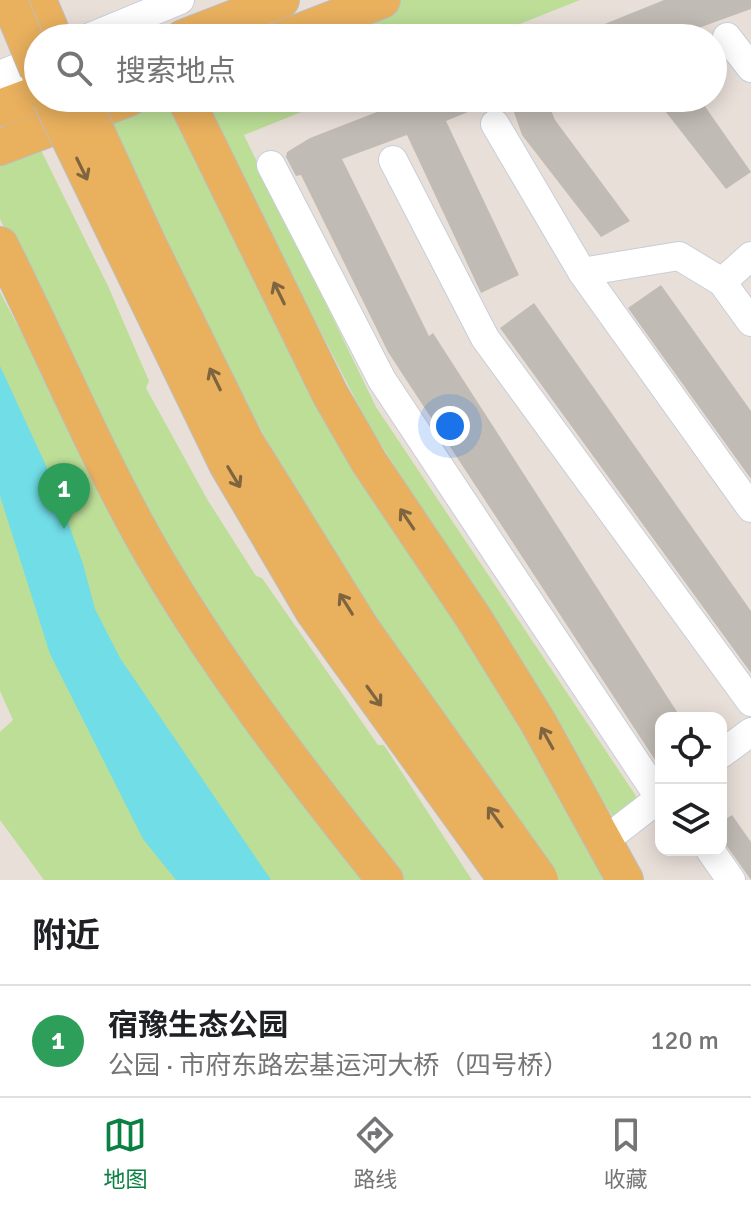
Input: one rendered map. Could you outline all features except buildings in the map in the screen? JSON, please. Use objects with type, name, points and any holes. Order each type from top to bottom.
[{"type":"main road","points":[[9,0],[24,36]]},
{"type":"main road","points":[[38,0],[48,24]]},
{"type":"main road","points":[[219,24],[281,0]]},
{"type":"main road","points":[[320,24],[382,0]]},
{"type":"main road","points":[[0,108],[24,99]]},
{"type":"main road","points":[[56,112],[147,307],[234,478],[314,612],[507,880]]},
{"type":"main road","points":[[87,112],[245,441],[361,628],[540,880]]},
{"type":"main road","points":[[0,147],[92,112]]},
{"type":"main road","points":[[192,112],[330,394],[369,462],[538,722],[625,880]]},
{"type":"main road","points":[[0,245],[145,539],[243,690],[314,790],[385,880]]},
{"type":"lane","points":[[122,24],[180,0]]},
{"type":"lane","points":[[727,37],[751,68]]},
{"type":"lane","points":[[0,75],[24,65]]},
{"type":"lane","points":[[495,124],[582,272],[751,508]]},
{"type":"lane","points":[[393,160],[485,338],[751,702]]},
{"type":"lane","points":[[271,165],[382,380],[655,790]]},
{"type":"lane","points":[[582,272],[679,256],[722,282],[751,322]]},
{"type":"lane","points":[[722,282],[751,256]]},
{"type":"lane","points":[[727,750],[751,732]]},
{"type":"lane","points":[[604,841],[655,800]]},
{"type":"lane","points":[[714,856],[731,880]]},
{"type":"green space","points":[[362,0],[580,0],[520,24],[304,24]]},
{"type":"green space","points":[[105,112],[176,112],[503,687],[606,880],[556,880],[332,556],[217,352]]},
{"type":"green space","points":[[208,112],[301,112],[244,135],[376,407],[640,802],[616,822],[367,422]]},
{"type":"green space","points":[[37,142],[108,286],[149,381],[146,388],[207,499],[256,576],[262,578],[378,745],[384,745],[472,880],[398,880],[248,674],[125,479],[0,219],[0,145]]},
{"type":"green space","points":[[0,292],[92,466],[371,880],[44,880],[0,820],[0,732],[13,720],[0,691]]},
{"type":"water","points":[[0,366],[54,483],[83,564],[95,609],[120,658],[271,880],[176,880],[143,839],[50,654],[0,496]]},
{"type":"place","name":"宿豫生态公园","points":[[64,529]]}]
